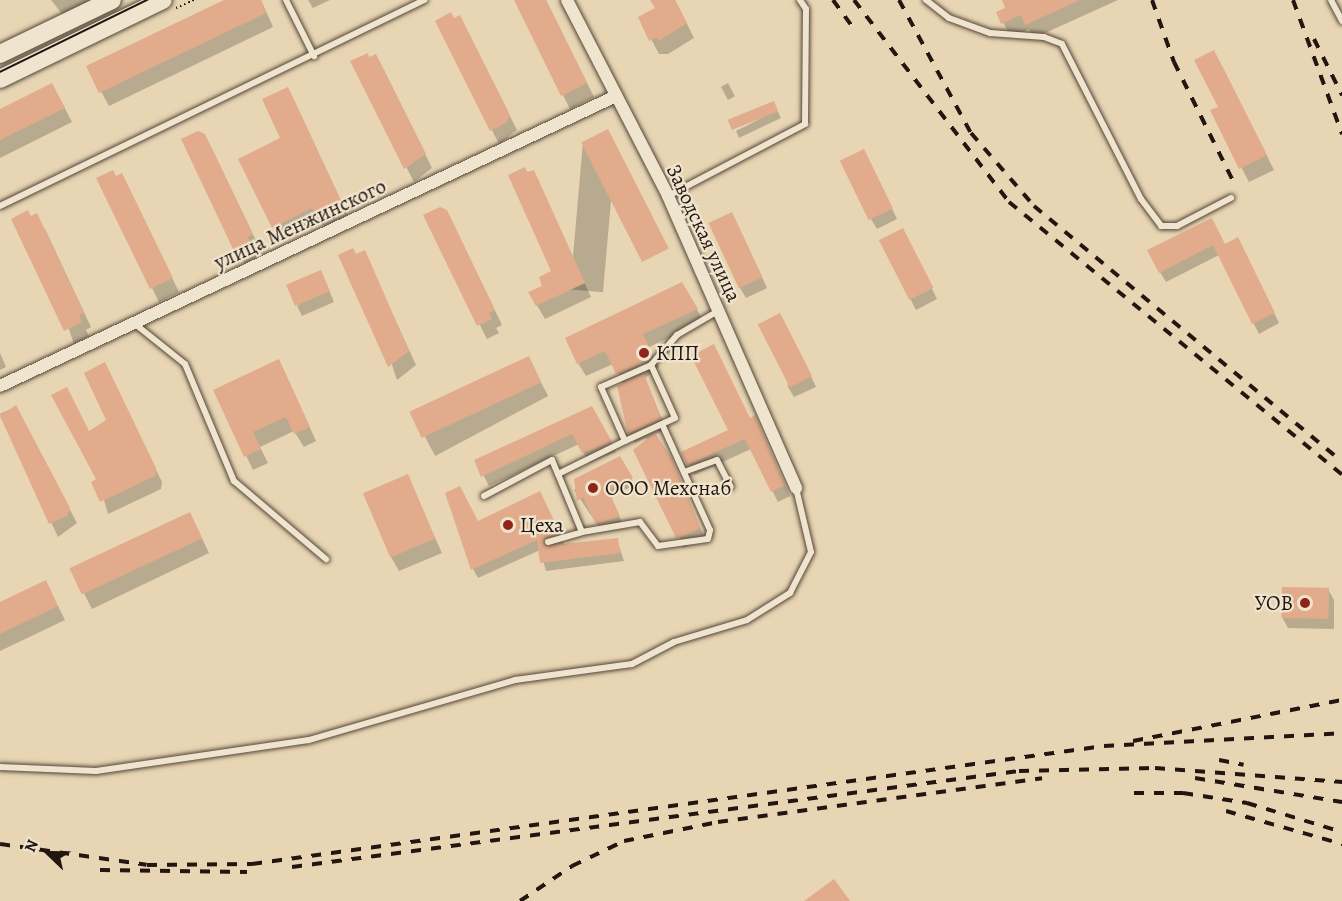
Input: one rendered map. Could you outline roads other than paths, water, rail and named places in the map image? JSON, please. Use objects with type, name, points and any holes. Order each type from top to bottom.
[{"type":"main road","points":[[0,54],[112,0]]},
{"type":"main road","points":[[0,79],[163,0]]},
{"type":"street","name":"Заводская улица","points":[[567,0],[668,196],[796,488]]},
{"type":"street","name":"улица Менжинского","points":[[0,386],[616,96]]},
{"type":"lane","points":[[286,0],[314,56]]},
{"type":"lane","points":[[0,206],[314,56],[425,0]]},
{"type":"lane","points":[[668,196],[804,124],[807,9],[800,0]]},
{"type":"lane","points":[[927,0],[949,18],[990,33],[1044,36],[1062,44],[1141,199],[1161,226],[1177,226],[1231,198]]},
{"type":"lane","points":[[1331,0],[1342,21]]},
{"type":"lane","points":[[625,441],[601,387],[651,365],[677,335],[718,310]]},
{"type":"lane","points":[[135,324],[185,364],[234,481],[326,559]]},
{"type":"lane","points":[[558,474],[675,418],[651,365]]},
{"type":"lane","points":[[548,542],[582,532],[640,522],[658,546],[708,539],[710,530],[662,424]]},
{"type":"lane","points":[[484,496],[552,460],[582,532]]},
{"type":"lane","points":[[684,472],[717,460],[730,487]]},
{"type":"lane","points":[[0,767],[96,771],[309,740],[515,680],[632,664],[674,642],[747,620],[790,593],[811,552],[796,488]]},
{"type":"tram line","points":[[0,72],[147,0]]},
{"type":"railway","points":[[833,0],[854,29]]},
{"type":"railway","points":[[854,0],[1009,202],[1342,475]]},
{"type":"railway","points":[[899,0],[971,133],[1034,206],[1342,462]]},
{"type":"railway","points":[[1152,0],[1174,62],[1233,181]]},
{"type":"railway","points":[[1293,0],[1342,134]]},
{"type":"railway","points":[[1314,39],[1342,95]]},
{"type":"railway","points":[[1133,741],[1342,700]]},
{"type":"railway","points":[[0,844],[147,865],[252,864],[1104,746],[1342,733]]},
{"type":"railway","points":[[1219,760],[1244,765]]},
{"type":"railway","points":[[292,867],[1019,771],[1155,768],[1342,782]]},
{"type":"railway","points":[[520,901],[572,866],[624,841],[718,822],[1042,778]]},
{"type":"railway","points":[[1195,778],[1342,802]]},
{"type":"railway","points":[[1134,793],[1183,793],[1247,803],[1342,832]]},
{"type":"railway","points":[[1226,811],[1342,844]]},
{"type":"railway","points":[[100,870],[247,872]]},
{"type":"place","name":"КПП","points":[[644,353]]},
{"type":"place","name":"ООО Мехснаб","points":[[593,488]]},
{"type":"place","name":"Цеха","points":[[508,525]]},
{"type":"place","name":"УОВ","points":[[1305,603]]}]
